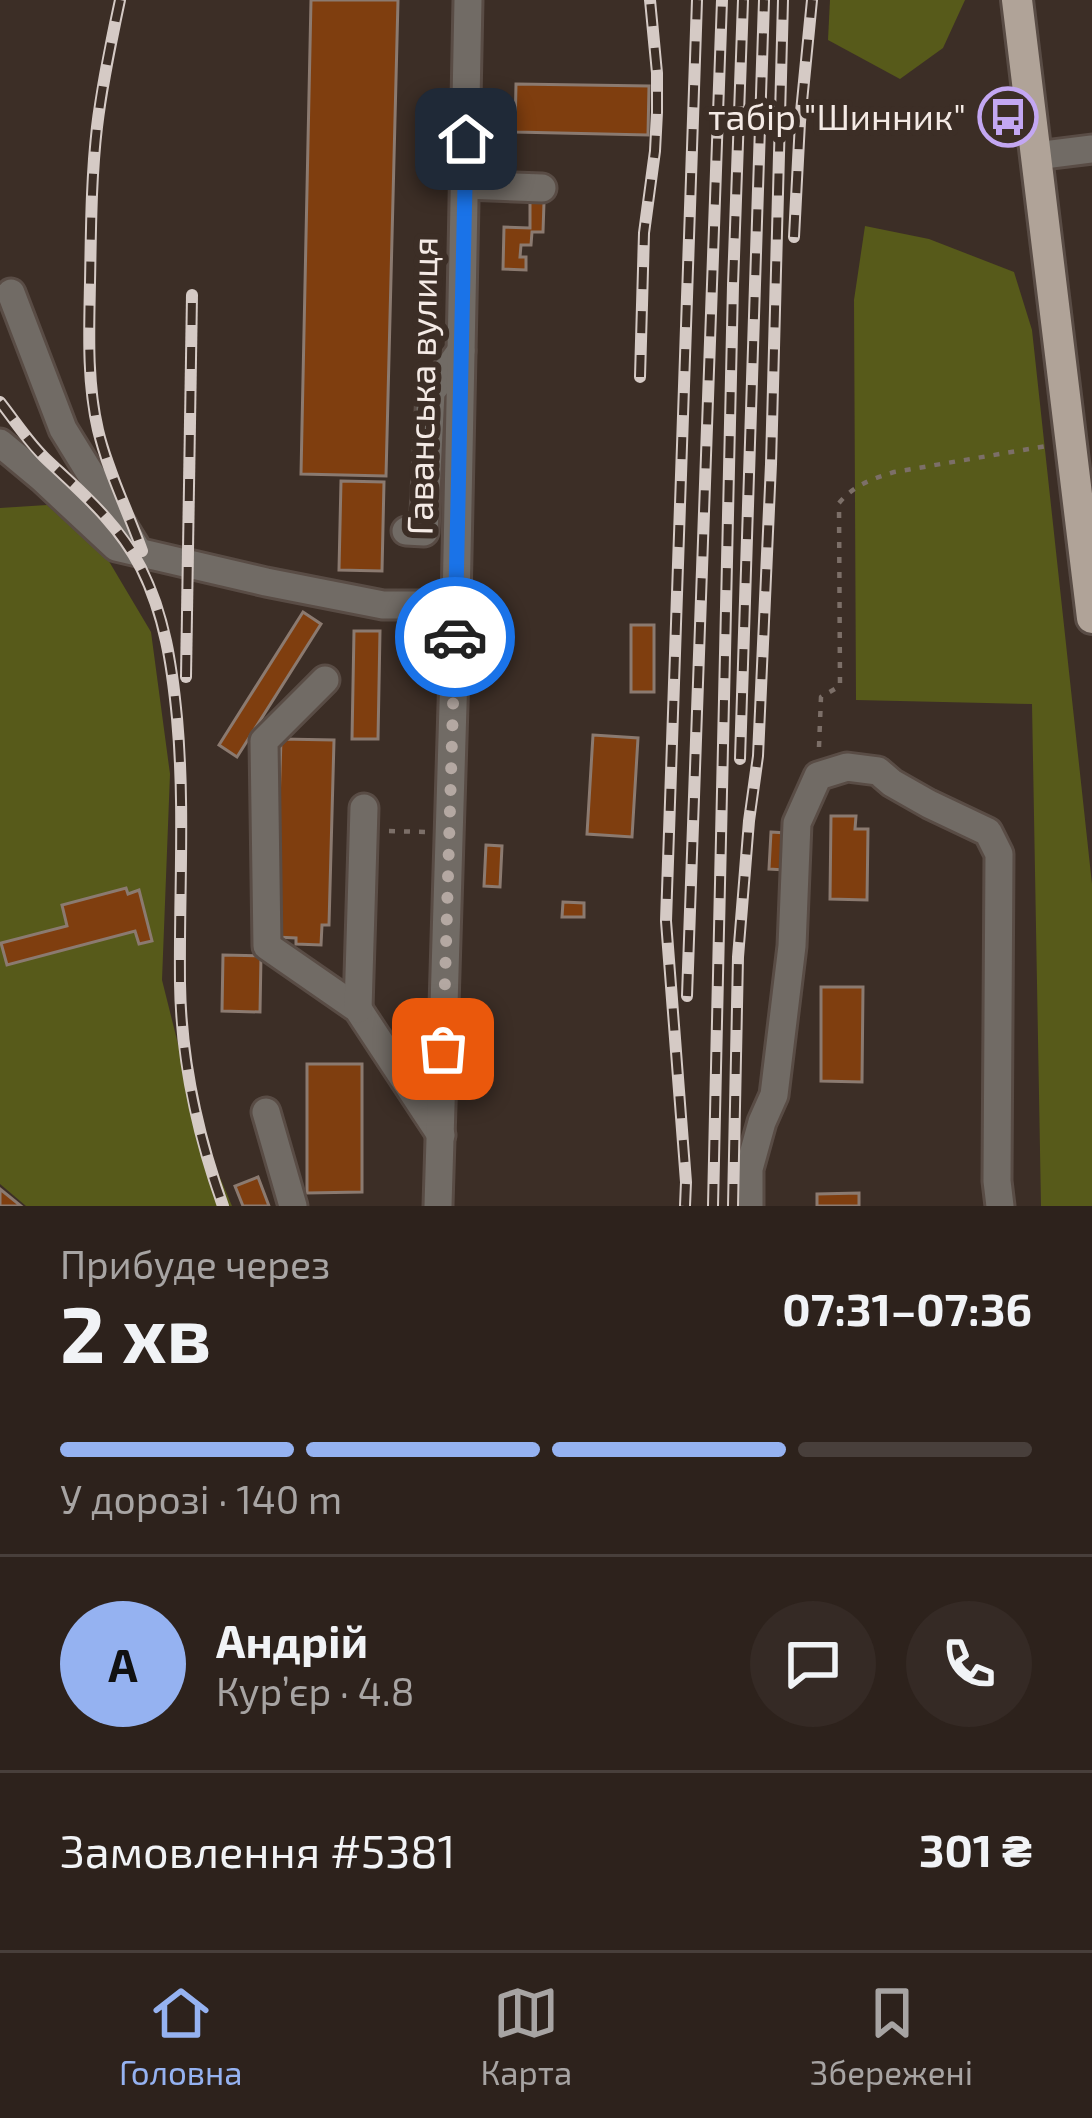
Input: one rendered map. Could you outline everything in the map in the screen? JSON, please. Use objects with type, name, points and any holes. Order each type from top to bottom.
[{"type":"main road","points":[[1017,0],[1084,493],[1092,618]]},
{"type":"street","name":"Гаванська вулиця","points":[[438,1206],[468,0]]},
{"type":"street","points":[[1036,156],[1092,149]]},
{"type":"street","points":[[466,185],[542,188]]},
{"type":"street","points":[[11,293],[63,429],[138,551]]},
{"type":"street","points":[[406,531],[424,532],[431,392],[460,351]]},
{"type":"street","points":[[0,443],[116,547],[383,605],[456,605]]},
{"type":"street","points":[[325,680],[265,741],[267,946],[358,1009],[440,1135]]},
{"type":"street","points":[[748,1206],[749,1169],[774,1095],[792,946],[797,824],[818,776],[847,767],[878,771],[929,804],[988,832],[999,854],[1000,1206]]},
{"type":"street","points":[[358,1009],[364,808]]},
{"type":"street","points":[[266,1112],[293,1206]]},
{"type":"path","points":[[818,776],[821,697],[840,686],[839,502],[850,490],[893,472],[1052,445]]},
{"type":"path","points":[[396,831],[406,832]]},
{"type":"shaded area","points":[[830,0],[965,0],[943,48],[900,79],[828,40]]},
{"type":"shaded area","points":[[865,226],[929,239],[1014,272],[1032,330],[1092,884],[1092,1206],[1041,1206],[1032,704],[856,700],[854,300]]},
{"type":"shaded area","points":[[47,505],[107,558],[151,632],[170,774],[162,980],[199,1128],[232,1206],[26,1206],[0,1184],[0,508]]},
{"type":"building","points":[[311,0],[398,0],[386,476],[301,474]]},
{"type":"building","points":[[516,84],[649,86],[648,135],[515,132]]},
{"type":"building","points":[[530,202],[544,202],[543,232],[532,232],[531,245],[521,245],[526,270],[503,269],[504,227],[530,228]]},
{"type":"building","points":[[341,481],[384,482],[382,571],[339,570]]},
{"type":"building","points":[[303,612],[321,624],[237,757],[219,745]]},
{"type":"building","points":[[631,625],[654,625],[654,692],[631,692]]},
{"type":"building","points":[[354,631],[380,631],[378,739],[352,739]]},
{"type":"building","points":[[593,735],[638,738],[632,837],[587,834]]},
{"type":"building","points":[[281,739],[334,740],[329,925],[322,925],[321,945],[275,937]]},
{"type":"building","points":[[831,816],[856,816],[855,829],[868,829],[867,900],[830,899]]},
{"type":"building","points":[[771,832],[786,833],[785,870],[769,869]]},
{"type":"building","points":[[486,845],[502,846],[500,887],[484,886]]},
{"type":"building","points":[[126,888],[128,894],[139,890],[152,941],[139,944],[135,931],[7,965],[1,943],[67,926],[62,905]]},
{"type":"building","points":[[563,902],[584,903],[584,917],[562,917]]},
{"type":"building","points":[[223,955],[261,956],[260,1012],[222,1011]]},
{"type":"building","points":[[821,987],[863,987],[862,1082],[821,1081]]},
{"type":"building","points":[[307,1064],[362,1064],[362,1192],[307,1193]]},
{"type":"building","points":[[258,1177],[269,1206],[243,1206],[235,1186]]},
{"type":"building","points":[[0,1189],[21,1206],[0,1206]]},
{"type":"building","points":[[859,1193],[859,1206],[817,1206],[817,1194]]},
{"type":"railway","points":[[120,0],[95,146],[90,357],[102,446],[142,551]]},
{"type":"railway","points":[[640,377],[644,233],[657,112],[650,0]]},
{"type":"railway","points":[[685,1206],[666,921],[697,0]]},
{"type":"railway","points":[[687,996],[722,0]]},
{"type":"railway","points":[[713,1206],[743,0]]},
{"type":"railway","points":[[740,759],[764,0]]},
{"type":"railway","points":[[733,1206],[738,957],[758,756],[771,464],[783,0]]},
{"type":"railway","points":[[794,237],[812,0]]},
{"type":"railway","points":[[186,677],[192,295]]},
{"type":"railway","points":[[0,402],[40,453],[122,537],[141,568],[162,623],[179,751],[183,1040],[198,1124],[223,1206]]},
{"type":"way so far","points":[[443,1049],[455,637]]},
{"type":"place","name":"табір \"Шинник\"","points":[[1008,117]]},
{"type":"route","points":[[455,637],[466,139]]}]
